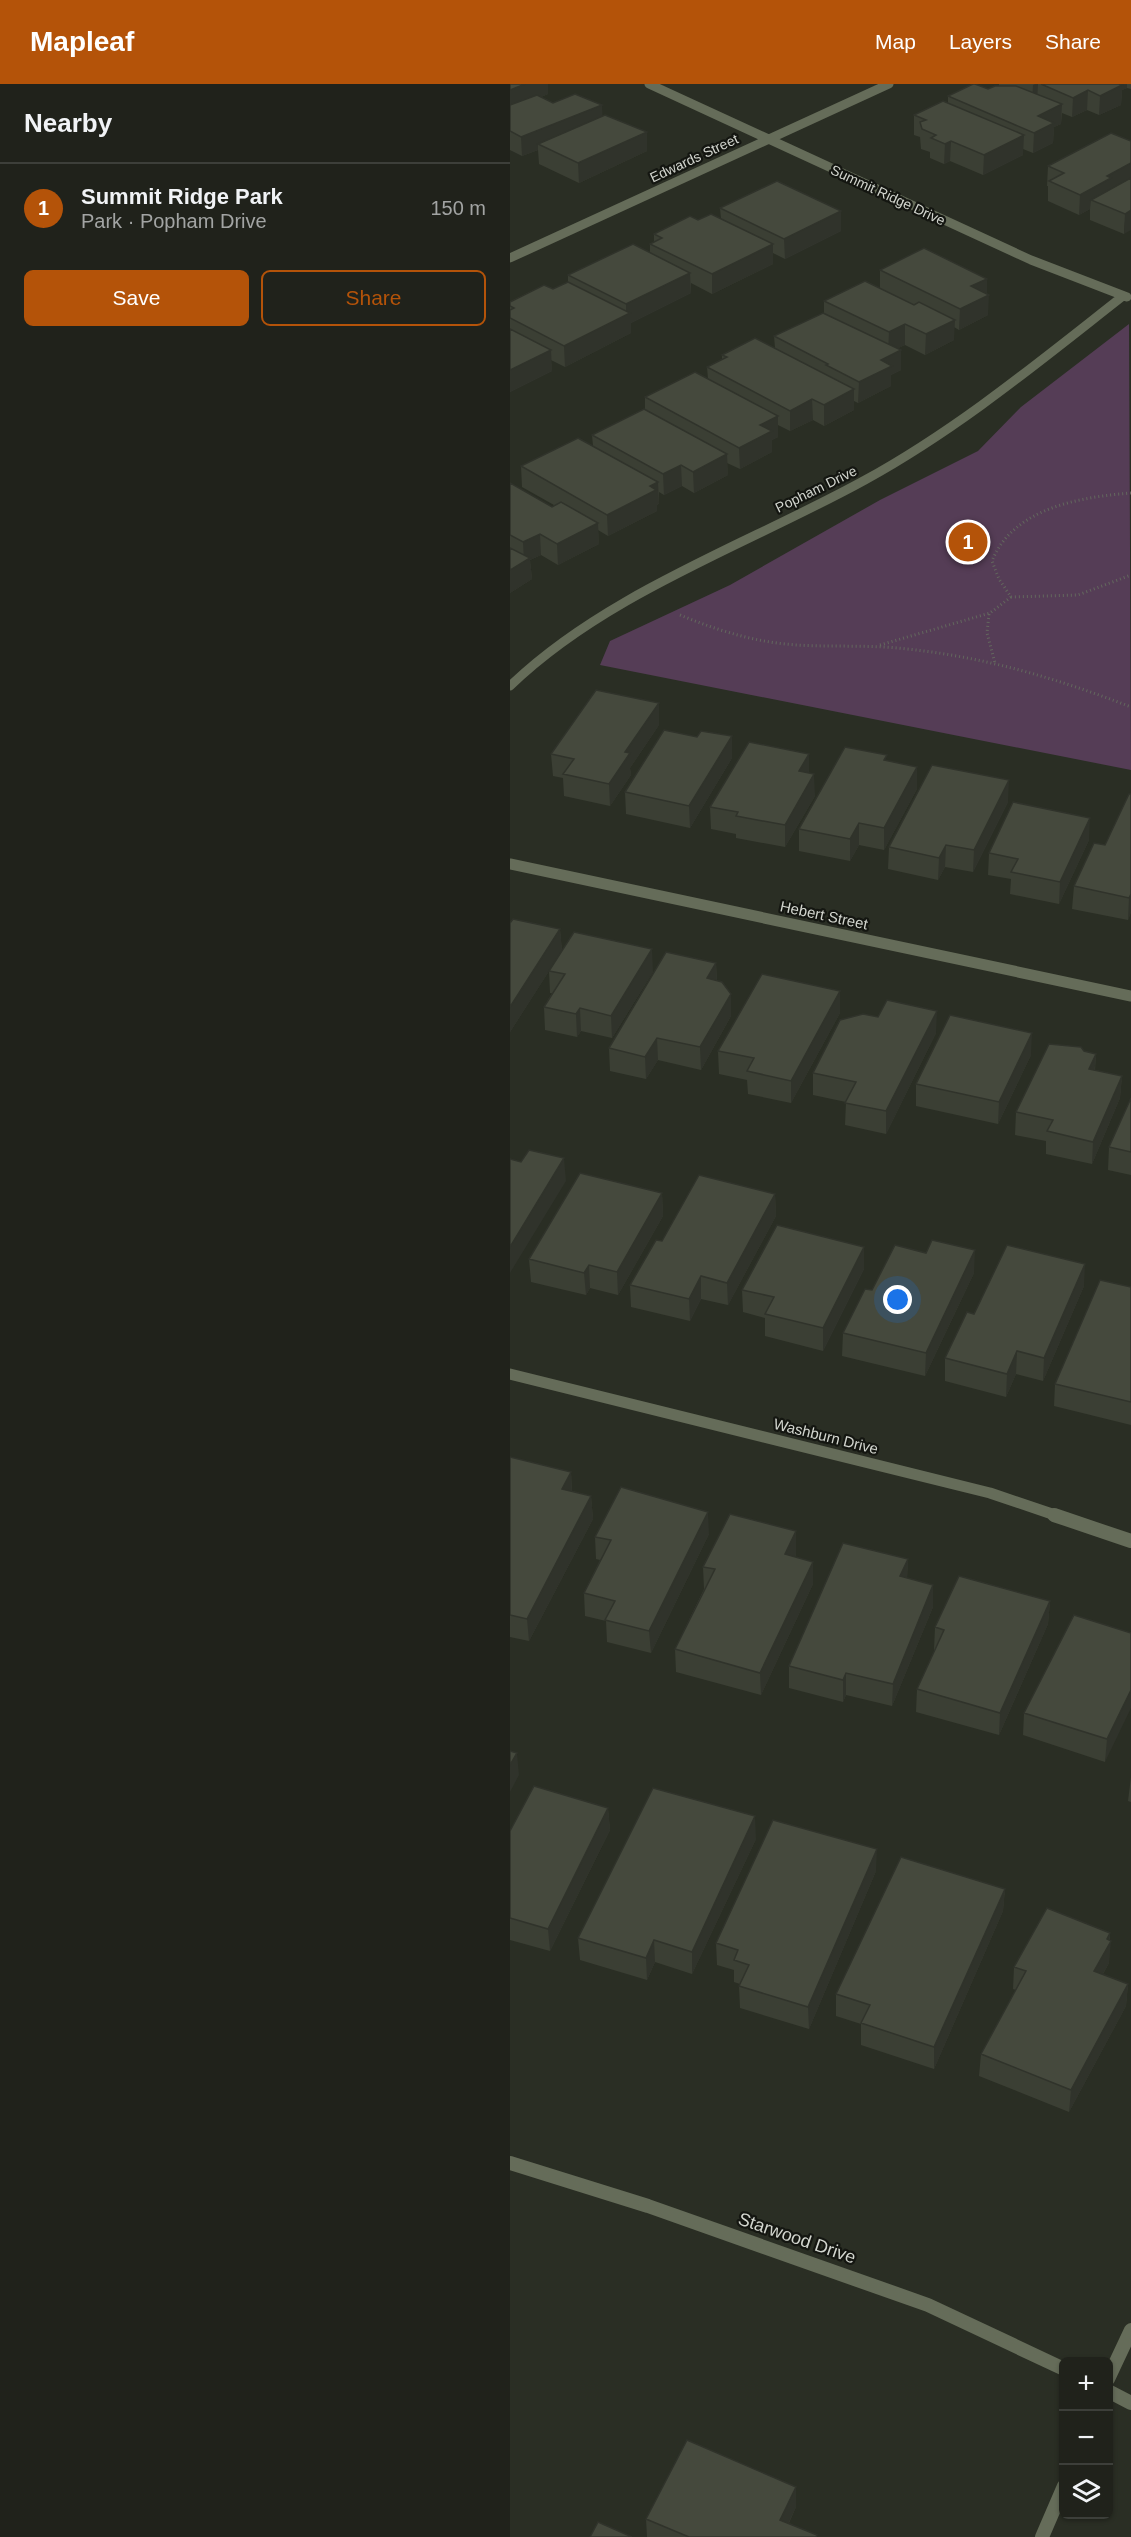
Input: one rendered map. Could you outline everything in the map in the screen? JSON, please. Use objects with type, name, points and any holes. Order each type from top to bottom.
[{"type":"street","name":"Summit Ridge Drive","points":[[649,84],[1031,260],[1127,297]]},
{"type":"street","name":"Edwards Street","points":[[510,258],[889,84]]},
{"type":"street","name":"Popham Drive","points":[[510,686],[558,642],[593,620],[720,551],[866,479],[975,411],[1127,297]]},
{"type":"street","name":"Hebert Street","points":[[510,864],[1131,996]]},
{"type":"street","name":"Washburn Drive","points":[[510,1374],[990,1494],[1131,1541]]},
{"type":"street","name":"Starwood Drive","points":[[510,2163],[648,2206],[928,2305],[1059,2367]]},
{"type":"street","points":[[1113,2368],[1131,2330]]},
{"type":"street","points":[[1113,2394],[1131,2403]]},
{"type":"street","points":[[1042,2537],[1059,2498]]},
{"type":"path","points":[[1011,597],[999,579],[992,561],[1000,542],[1021,525],[1047,510],[1077,501],[1131,493]]},
{"type":"path","points":[[876,646],[990,613],[1011,597],[1078,595],[1131,575]]},
{"type":"path","points":[[990,613],[986,626],[988,645],[996,663]]},
{"type":"path","points":[[680,615],[710,628],[796,645],[876,646],[996,663],[1090,691],[1131,707]]},
{"type":"shaded area","points":[[1129,324],[1131,770],[600,665],[610,641],[730,585],[880,500],[978,451],[1021,407]]},
{"type":"building","points":[[510,84],[525,84],[510,90]]},
{"type":"building","points":[[973,84],[988,89],[995,86],[1016,86],[1062,104],[1038,116],[1054,123],[1034,133],[948,96]]},
{"type":"building","points":[[1041,84],[1122,85],[1100,96],[1088,90],[1073,98]]},
{"type":"building","points":[[575,94],[602,105],[521,137],[510,131],[510,105],[537,95],[553,103]]},
{"type":"building","points":[[943,101],[1024,135],[984,155],[951,141],[945,144],[931,138],[936,135],[922,129],[920,122],[926,120],[914,115]]},
{"type":"building","points":[[605,115],[647,132],[578,163],[538,144]]},
{"type":"building","points":[[1111,133],[1131,141],[1131,163],[1107,176],[1111,178],[1080,195],[1049,181],[1064,173],[1048,166]]},
{"type":"building","points":[[1131,178],[1131,210],[1125,214],[1091,200]]},
{"type":"building","points":[[777,181],[841,211],[784,239],[720,208]]},
{"type":"building","points":[[711,214],[773,244],[712,274],[650,244],[662,238],[654,234],[690,216],[698,220]]},
{"type":"building","points":[[633,244],[690,273],[626,304],[568,275]]},
{"type":"building","points":[[924,248],[987,279],[971,286],[989,295],[960,309],[880,270]]},
{"type":"building","points":[[865,281],[914,305],[919,302],[955,320],[926,334],[905,324],[889,332],[824,301]]},
{"type":"building","points":[[568,282],[630,313],[564,346],[510,318],[510,310],[514,308],[510,306],[510,302],[544,285],[553,289]]},
{"type":"building","points":[[823,313],[901,350],[881,360],[892,366],[859,382],[774,336]]},
{"type":"building","points":[[510,329],[551,350],[510,370]]},
{"type":"building","points":[[755,338],[854,389],[824,405],[812,399],[790,411],[707,367],[727,357],[722,355]]},
{"type":"building","points":[[695,372],[778,416],[760,425],[772,431],[739,448],[645,397]]},
{"type":"building","points":[[644,409],[727,454],[693,472],[681,465],[663,474],[592,435]]},
{"type":"building","points":[[578,438],[658,482],[650,486],[656,490],[607,515],[521,466]]},
{"type":"building","points":[[510,483],[552,507],[561,502],[598,523],[557,544],[540,534],[523,542],[510,535]]},
{"type":"building","points":[[510,548],[530,558],[510,570]]},
{"type":"building","points":[[596,690],[659,703],[625,752],[630,753],[609,784],[563,774],[574,759],[551,754]]},
{"type":"building","points":[[664,730],[697,737],[701,731],[732,736],[689,806],[625,792]]},
{"type":"building","points":[[749,742],[809,754],[799,771],[814,774],[785,825],[736,816],[738,812],[710,807]]},
{"type":"building","points":[[845,747],[887,755],[884,760],[917,767],[884,828],[859,823],[850,839],[799,829]]},
{"type":"building","points":[[932,765],[1009,780],[974,850],[946,845],[939,858],[889,847]]},
{"type":"building","points":[[1131,794],[1131,894],[1129,898],[1074,886],[1094,843],[1105,845]]},
{"type":"building","points":[[1013,802],[1090,818],[1060,882],[1011,872],[1018,859],[989,853]]},
{"type":"building","points":[[513,919],[560,929],[510,1007],[510,923]]},
{"type":"building","points":[[574,932],[652,949],[611,1016],[580,1008],[576,1014],[544,1007],[565,974],[549,971]]},
{"type":"building","points":[[666,952],[716,963],[707,978],[722,982],[731,994],[700,1047],[657,1038],[645,1057],[609,1048]]},
{"type":"building","points":[[762,974],[840,991],[791,1081],[747,1071],[754,1058],[718,1051]]},
{"type":"building","points":[[887,1000],[937,1011],[886,1111],[845,1103],[856,1082],[813,1073],[840,1020],[863,1014],[878,1017]]},
{"type":"building","points":[[950,1015],[1032,1033],[999,1102],[916,1084]]},
{"type":"building","points":[[1049,1044],[1081,1047],[1084,1051],[1096,1054],[1089,1069],[1122,1076],[1093,1142],[1047,1131],[1053,1120],[1016,1112]]},
{"type":"building","points":[[1131,1098],[1131,1152],[1109,1147]]},
{"type":"building","points":[[529,1150],[564,1158],[510,1247],[510,1159],[521,1162]]},
{"type":"building","points":[[580,1173],[662,1193],[617,1272],[589,1265],[584,1273],[529,1259]]},
{"type":"building","points":[[699,1175],[775,1194],[727,1283],[701,1276],[689,1299],[630,1285],[656,1240],[662,1241]]},
{"type":"building","points":[[777,1225],[864,1247],[823,1328],[765,1314],[774,1297],[742,1290]]},
{"type":"building","points":[[932,1240],[975,1250],[926,1353],[843,1333],[865,1289],[872,1290],[895,1245],[926,1253]]},
{"type":"building","points":[[1007,1245],[1085,1264],[1044,1358],[1017,1351],[1007,1374],[945,1358],[967,1312],[974,1314]]},
{"type":"building","points":[[1100,1280],[1131,1287],[1131,1402],[1055,1384]]},
{"type":"building","points":[[510,1457],[571,1472],[562,1489],[591,1496],[527,1619],[510,1615]]},
{"type":"building","points":[[621,1487],[708,1512],[649,1631],[605,1620],[615,1601],[584,1593],[611,1540],[595,1537]]},
{"type":"building","points":[[730,1514],[796,1531],[785,1554],[813,1562],[760,1673],[675,1649],[715,1569],[703,1567]]},
{"type":"building","points":[[843,1543],[908,1559],[900,1576],[933,1585],[893,1684],[846,1673],[843,1680],[789,1666]]},
{"type":"building","points":[[959,1576],[1050,1601],[1000,1713],[917,1689],[944,1630],[935,1627]]},
{"type":"building","points":[[1074,1615],[1131,1633],[1131,1690],[1107,1739],[1024,1713]]},
{"type":"building","points":[[510,1751],[517,1753],[510,1765]]},
{"type":"building","points":[[534,1786],[608,1808],[548,1929],[510,1918],[510,1831]]},
{"type":"building","points":[[653,1788],[755,1816],[692,1952],[654,1940],[646,1958],[578,1938]]},
{"type":"building","points":[[773,1820],[877,1849],[808,2007],[739,1986],[749,1965],[734,1960],[738,1950],[716,1943]]},
{"type":"building","points":[[901,1857],[1005,1889],[934,2047],[861,2023],[870,2005],[836,1994]]},
{"type":"building","points":[[1047,1908],[1110,1933],[1107,1939],[1111,1941],[1094,1971],[1128,1984],[1071,2090],[981,2054],[1026,1971],[1014,1967]]},
{"type":"building","points":[[687,2440],[796,2487],[780,2520],[817,2535],[816,2537],[689,2537],[646,2519]]},
{"type":"building","points":[[598,2522],[632,2537],[590,2537]]},
{"type":"place","name":"Summit Ridge Park","points":[[968,542]]}]
